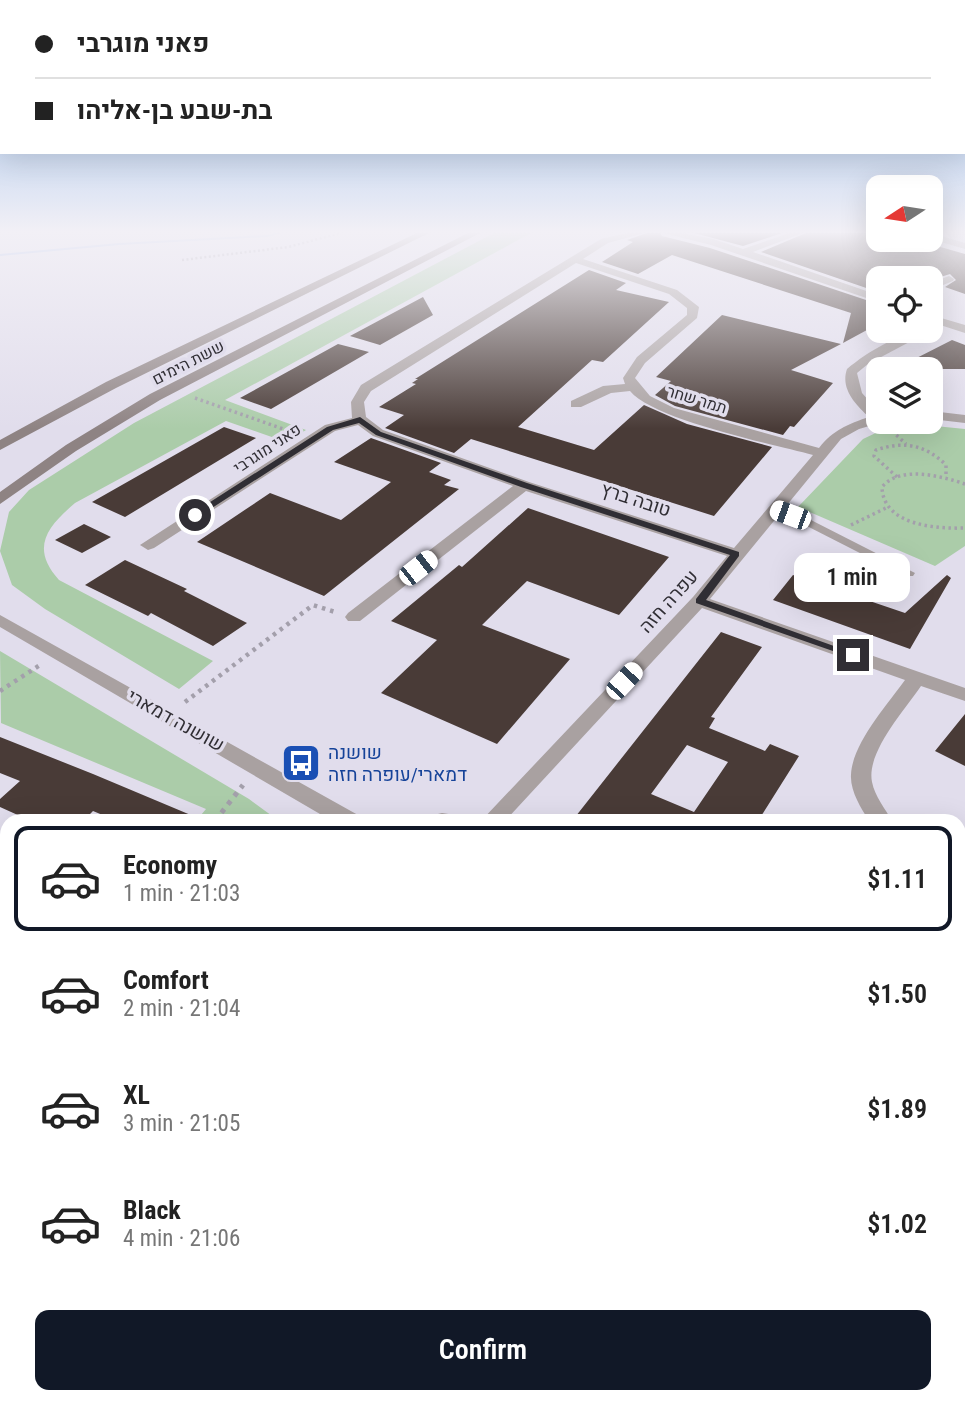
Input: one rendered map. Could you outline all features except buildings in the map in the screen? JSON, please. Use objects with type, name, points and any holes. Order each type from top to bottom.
[{"type":"main road","name":"ששת הימים","points":[[0,446],[111,385],[289,298]]},
{"type":"main road","name":"ששת הימים","points":[[0,499],[82,441],[169,390],[347,298]]},
{"type":"street","points":[[360,420],[355,408],[357,398],[366,388],[514,298]]},
{"type":"street","points":[[576,404],[608,389],[633,387],[629,378],[634,366],[685,326],[693,316],[693,307],[682,298]]},
{"type":"street","points":[[943,324],[965,330]]},
{"type":"street","points":[[871,357],[900,343]]},
{"type":"street","points":[[866,360],[851,372],[850,385],[866,407]]},
{"type":"street","name":"תמר שחר","points":[[633,387],[647,401],[669,411],[822,453]]},
{"type":"street","points":[[943,416],[965,419]]},
{"type":"street","name":"פאני מוגרבי","points":[[148,545],[330,428],[360,420]]},
{"type":"street","name":"טובה ברץ","points":[[360,420],[379,433],[524,485],[736,554]]},
{"type":"street","name":"עפרה חזה","points":[[499,814],[699,601],[836,436],[866,422]]},
{"type":"street","points":[[354,617],[524,485]]},
{"type":"street","points":[[699,601],[965,695]]},
{"type":"street","name":"שושנה דמארי","points":[[0,620],[338,814]]},
{"type":"street","points":[[876,814],[867,800],[861,777],[865,757],[916,677]]},
{"type":"lane","points":[[774,509],[832,534],[909,573]]},
{"type":"path","points":[[169,390],[313,440]]},
{"type":"path","points":[[897,477],[874,456],[877,450],[898,444],[928,449],[946,465],[946,477]]},
{"type":"path","points":[[965,484],[929,474],[897,477],[887,482],[882,489],[882,498],[888,507],[914,522],[942,528],[965,528]]},
{"type":"path","points":[[832,534],[888,507]]},
{"type":"path","points":[[168,715],[313,605],[354,617]]},
{"type":"path","points":[[0,691],[58,653]]},
{"type":"path","points":[[220,814],[258,766]]},
{"type":"green space","points":[[370,298],[411,298],[225,400],[306,430],[286,442],[226,421],[75,503],[50,529],[44,548],[45,558],[59,580],[213,661],[179,689],[45,609],[12,585],[0,551],[9,512],[29,490],[134,423]]},
{"type":"green space","points":[[943,427],[965,429],[965,546],[935,566],[798,507],[863,439],[874,434],[943,434]]},
{"type":"green space","points":[[0,651],[249,799],[269,814],[202,814],[206,809],[1,723]]},
{"type":"place","name":"שושנה דמארי/עופרה חזה","points":[[301,763]]},
{"type":"route","points":[[195,515],[330,428],[360,420],[379,433],[524,485],[736,554],[699,601],[853,655]]}]
